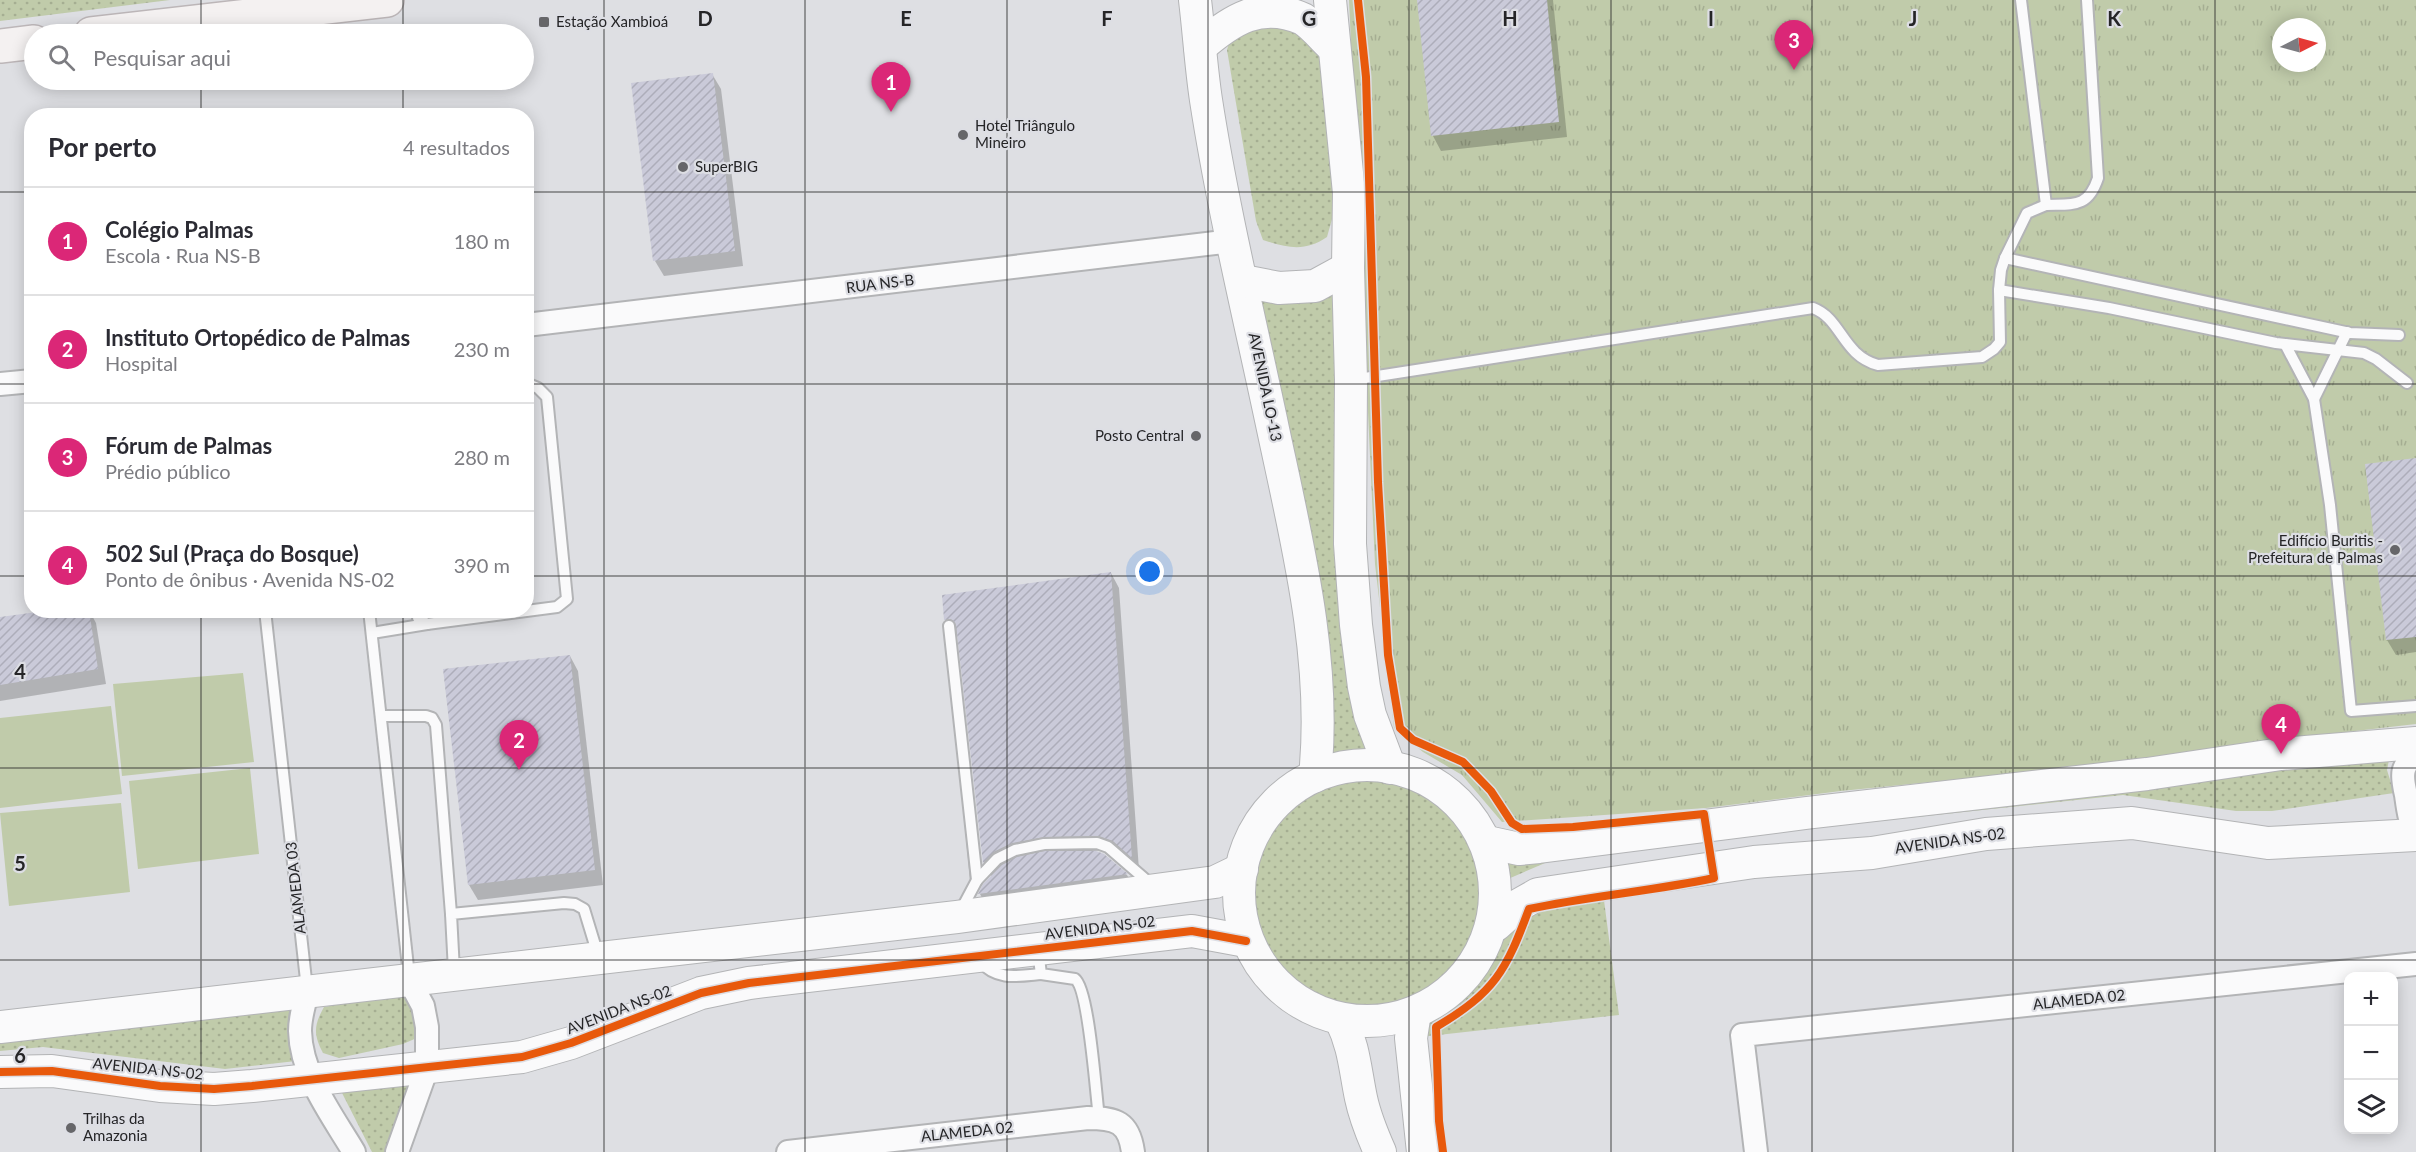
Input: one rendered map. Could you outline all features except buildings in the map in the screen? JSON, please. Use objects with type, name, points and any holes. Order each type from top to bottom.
[{"type":"main road","points":[[178,24],[387,0]]},
{"type":"main road","points":[[0,46],[24,43]]},
{"type":"street","name":"AVENIDA LO-13","points":[[1195,0],[1206,99],[1233,241],[1299,552],[1319,700],[1320,734],[1315,776]]},
{"type":"street","points":[[1330,0],[1349,194],[1348,268],[1352,380],[1350,544],[1356,625],[1370,715],[1390,768]]},
{"type":"street","points":[[1200,47],[1230,21],[1260,9],[1278,7],[1304,20],[1334,48]]},
{"type":"street","name":"RUA NS-B","points":[[534,324],[1233,241]]},
{"type":"street","points":[[1242,281],[1279,288],[1315,286],[1348,268]]},
{"type":"street","points":[[0,384],[24,382]]},
{"type":"street","points":[[1487,842],[1519,849],[1539,848],[1806,813],[2147,774],[2281,754],[2416,743]]},
{"type":"street","points":[[2416,751],[2405,763],[2401,779],[2409,820],[2416,834]]},
{"type":"street","points":[[1390,768],[1416,774],[1450,796],[1468,813],[1487,842],[1498,891],[1496,925],[1473,961],[1448,991],[1415,1012],[1377,1022],[1341,1020],[1302,1005],[1287,995],[1260,965],[1246,941],[1240,908],[1242,869],[1253,831],[1281,798],[1315,776],[1336,770],[1390,768]]},
{"type":"street","name":"AVENIDA NS-02","points":[[1496,925],[1517,906],[1538,894],[1754,862],[1872,853],[1986,834],[2132,823],[2268,843],[2416,834]]},
{"type":"street","name":"AVENIDA NS-02","points":[[0,1027],[957,917],[1215,882],[1242,869]]},
{"type":"street","name":"AVENIDA NS-02","points":[[0,1072],[52,1071],[160,1086],[214,1089],[427,1068],[522,1057],[571,1043],[701,993],[749,983],[977,957],[1039,961],[1192,931],[1246,941]]},
{"type":"street","name":"ALAMEDA 02","points":[[1756,1152],[1742,1035],[2416,964]]},
{"type":"street","points":[[397,1152],[427,1068],[427,1027],[423,1006],[409,980]]},
{"type":"street","name":"ALAMEDA 03","points":[[308,990],[302,1011],[300,1030],[302,1047],[312,1080],[354,1152]]},
{"type":"street","points":[[1415,1012],[1411,1038],[1423,1152]]},
{"type":"street","points":[[1341,1020],[1351,1039],[1361,1099],[1380,1152]]},
{"type":"street","name":"ALAMEDA 02","points":[[789,1152],[1099,1118],[1120,1123],[1129,1133],[1133,1148]]},
{"type":"lane","points":[[2021,0],[2046,205]]},
{"type":"lane","points":[[1352,380],[1813,308],[1825,312],[1846,344],[1865,362],[1878,365],[1982,357],[2000,342],[2001,270],[2027,213],[2046,205],[2083,201],[2093,193],[2098,178],[2087,0]]},
{"type":"lane","points":[[2005,258],[2347,332],[2399,335]]},
{"type":"lane","points":[[1999,290],[2109,308],[2285,344],[2364,353],[2376,359],[2407,383]]},
{"type":"lane","points":[[2314,399],[2347,332]]},
{"type":"lane","points":[[2285,344],[2314,399],[2331,505],[2351,711],[2416,706]]},
{"type":"lane","points":[[534,386],[548,397],[567,599],[557,607],[534,610]]},
{"type":"lane","name":"ALAMEDA 03","points":[[266,618],[308,990]]},
{"type":"lane","points":[[370,618],[409,980]]},
{"type":"lane","points":[[418,618],[426,624]]},
{"type":"lane","points":[[372,633],[472,618]]},
{"type":"lane","points":[[949,626],[977,880]]},
{"type":"lane","points":[[381,716],[426,716],[432,718],[435,725],[454,975]]},
{"type":"lane","points":[[957,917],[977,880],[997,859],[1015,850],[1044,844],[1097,843],[1108,847],[1158,891]]},
{"type":"lane","points":[[451,914],[574,904],[584,909],[599,958]]},
{"type":"lane","points":[[1039,961],[1075,979],[1081,987],[1088,1022],[1099,1118]]},
{"type":"green space","points":[[0,0],[170,0],[0,21]]},
{"type":"green space","points":[[1349,0],[2416,0],[2416,724],[2244,744],[2072,768],[1841,791],[1706,808],[1502,822],[1462,775],[1423,752],[1394,728],[1375,564]]},
{"type":"green space","points":[[1254,6],[1325,37],[1334,212],[1327,237],[1304,247],[1288,247],[1263,240],[1256,221],[1227,50],[1235,22]]},
{"type":"green space","points":[[1336,271],[1347,580],[1390,768],[1450,796],[1487,842],[1496,924],[1602,885],[1619,1015],[1411,1038],[1415,1012],[1377,1022],[1302,1005],[1259,965],[1246,941],[1242,869],[1281,798],[1315,776],[1317,682],[1243,281]]},
{"type":"green space","points":[[243,673],[254,762],[122,776],[113,684]]},
{"type":"green space","points":[[111,706],[122,794],[0,808],[0,718]]},
{"type":"green space","points":[[2391,750],[2387,770],[2394,793],[2272,811],[2236,811],[2123,795],[1635,847],[1552,860],[1508,879],[1503,834],[1566,839]]},
{"type":"green space","points":[[250,768],[259,854],[138,869],[129,781]]},
{"type":"green space","points":[[121,803],[130,892],[9,906],[0,813]]},
{"type":"green space","points":[[407,992],[417,1011],[419,1037],[403,1044],[339,1058],[323,1053],[316,1030],[324,1007]]},
{"type":"green space","points":[[289,1004],[296,1061],[225,1069],[43,1047],[0,1051],[0,1034]]},
{"type":"green space","points":[[409,1080],[387,1152],[372,1152],[339,1087]]},
{"type":"cycle path","points":[[1358,0],[1366,77],[1378,482],[1388,655],[1400,728],[1413,740],[1463,762],[1491,791],[1512,823],[1522,829],[1573,827],[1704,814],[1714,878],[1529,909],[1513,949],[1496,978],[1472,1003],[1436,1027],[1439,1121],[1443,1152]]},
{"type":"cycle path","points":[[0,1072],[52,1071],[160,1086],[214,1089],[252,1086],[522,1057],[571,1043],[701,993],[749,983],[1192,931],[1246,941]]},
{"type":"place","name":"Estação Xambioá","points":[[544,22]]},
{"type":"place","name":"Fórum de Palmas","points":[[1794,70]]},
{"type":"place","name":"Colégio Palmas","points":[[891,112]]},
{"type":"place","name":"Hotel Triângulo Mineiro","points":[[963,135]]},
{"type":"place","name":"SuperBIG","points":[[683,167]]},
{"type":"place","name":"Posto Central","points":[[1196,436]]},
{"type":"place","name":"Edifício Buritis - Prefeitura de Palmas","points":[[2395,550]]},
{"type":"place","name":"502 Sul (Praça do Bosque)","points":[[2281,754]]},
{"type":"place","name":"Instituto Ortopédico de Palmas","points":[[519,770]]},
{"type":"place","name":"Trilhas da Amazonia","points":[[71,1128]]}]
